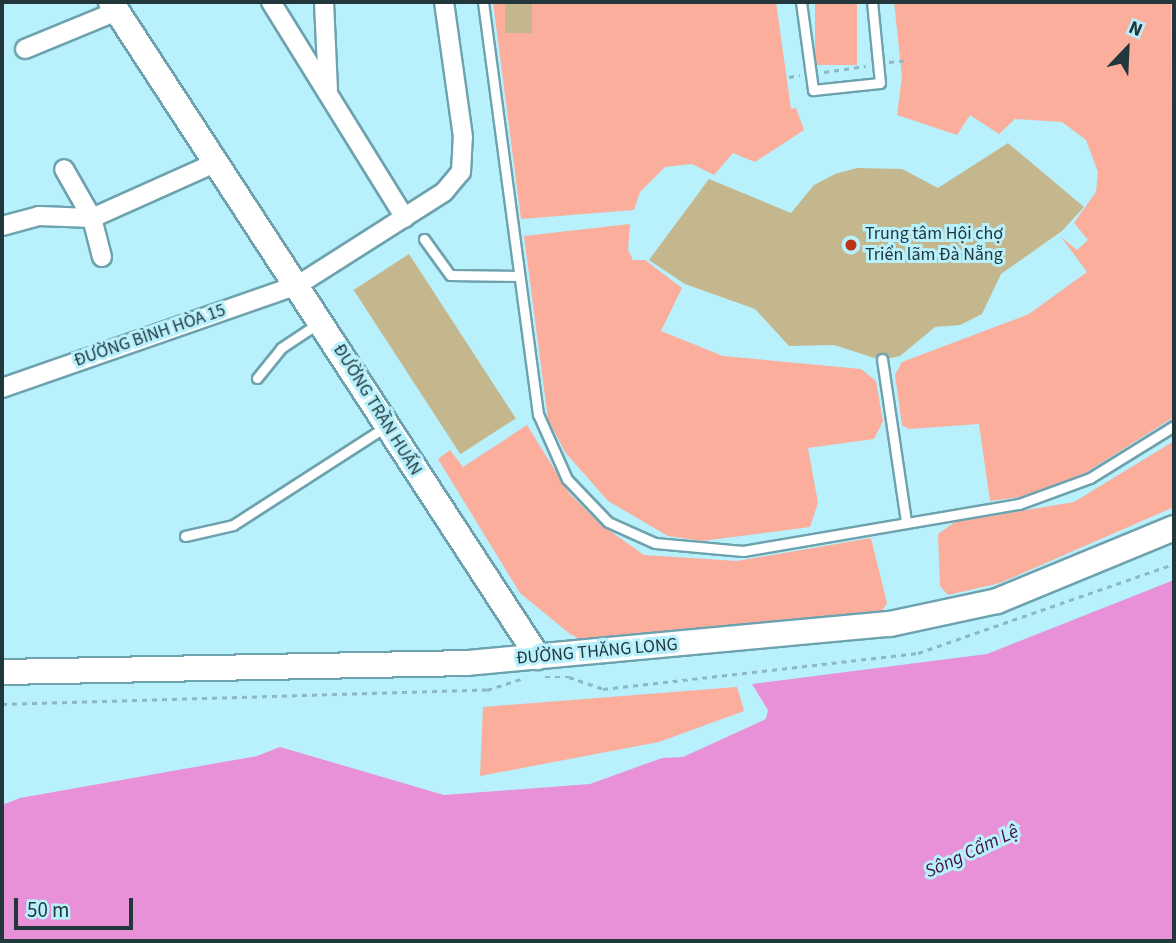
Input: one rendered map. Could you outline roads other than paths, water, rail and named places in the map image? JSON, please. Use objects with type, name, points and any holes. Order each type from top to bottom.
[{"type":"street","points":[[271,2],[328,89],[405,218]]},
{"type":"street","points":[[324,2],[328,89]]},
{"type":"street","name":"ĐƯỜNG BÌNH HÒA 15","points":[[2,388],[298,285],[444,192],[461,172],[463,137],[444,2]]},
{"type":"street","points":[[25,49],[114,7]]},
{"type":"street","name":"ĐƯỜNG TRẦN HUẤN","points":[[114,7],[298,285],[386,426],[538,657]]},
{"type":"street","points":[[2,226],[39,216],[92,218],[217,162]]},
{"type":"street","points":[[64,169],[92,218],[102,257]]},
{"type":"street","name":"ĐƯỜNG THĂNG LONG","points":[[2,672],[538,657],[919,619],[997,601],[1174,528]]},
{"type":"lane","points":[[483,2],[535,400],[546,440],[567,480],[608,522],[655,543],[731,551],[905,522],[1060,491],[1174,426]]},
{"type":"lane","points":[[801,2],[813,90],[880,83],[872,2]]},
{"type":"lane","points":[[424,239],[450,275],[519,276]]},
{"type":"lane","points":[[257,378],[281,348],[321,321]]},
{"type":"lane","points":[[882,359],[905,522]]},
{"type":"lane","points":[[184,536],[233,525],[386,426]]},
{"type":"water","name":"Sông Cẩm Lệ","points":[[1174,580],[1174,941],[2,941],[2,805],[20,798],[257,756],[280,747],[444,795],[590,784],[662,758],[683,757],[766,719],[768,710],[752,684],[987,654]]},
{"type":"place","name":"Trung tâm Hội chợ Triển lãm Đà Nẵng","points":[[851,245]]}]
